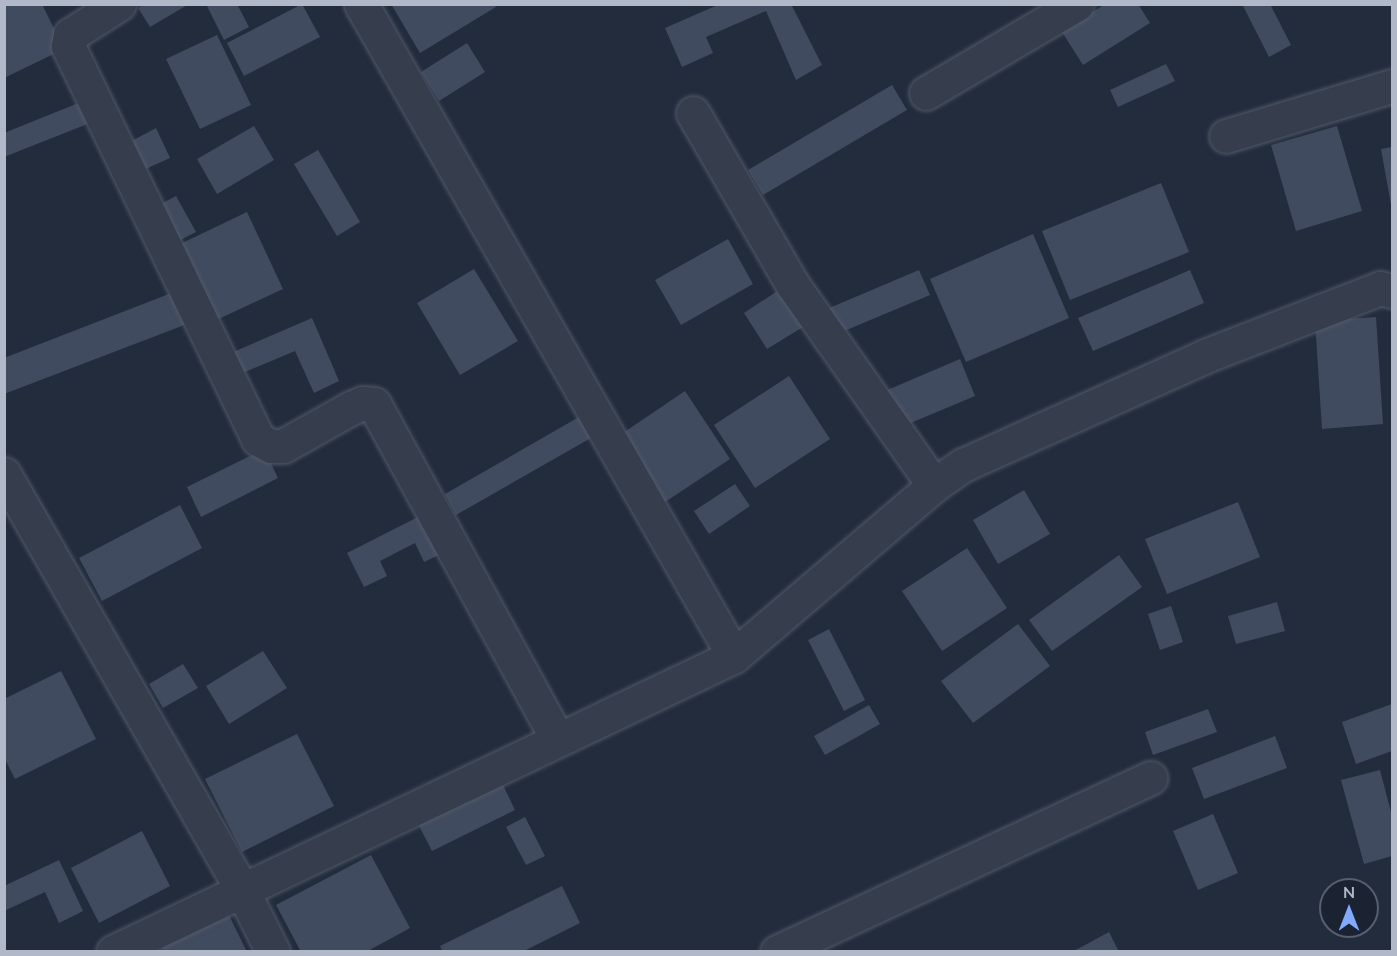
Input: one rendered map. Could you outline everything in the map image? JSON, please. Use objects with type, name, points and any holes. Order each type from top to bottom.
[{"type":"street","points":[[119,4],[70,35],[68,46],[258,439],[271,446],[283,446],[351,408],[363,403],[374,404],[557,738]]},
{"type":"street","points":[[361,4],[734,656]]},
{"type":"street","points":[[927,93],[1077,4]]},
{"type":"street","points":[[1226,136],[1392,86]]},
{"type":"street","points":[[693,113],[792,284],[934,485]]},
{"type":"street","points":[[113,951],[557,738],[734,656],[934,485],[963,465],[1205,356],[1380,288],[1392,291]]},
{"type":"street","points":[[4,474],[242,890],[273,951]]},
{"type":"street","points":[[777,951],[1150,778]]},
{"type":"building","points":[[4,4],[42,4],[64,49],[4,78]]},
{"type":"building","points":[[144,4],[189,4],[150,27],[138,8]]},
{"type":"building","points":[[206,4],[237,4],[249,27],[224,40]]},
{"type":"building","points":[[302,4],[320,37],[244,76],[227,43]]},
{"type":"building","points":[[391,4],[494,4],[496,7],[420,53]]},
{"type":"building","points":[[720,4],[791,4],[822,65],[796,80],[766,11],[706,37],[713,53],[682,67],[665,28]]},
{"type":"building","points":[[1105,4],[1138,4],[1150,23],[1083,65],[1062,32]]},
{"type":"building","points":[[1242,4],[1270,4],[1291,45],[1269,57]]},
{"type":"building","points":[[217,35],[251,105],[200,129],[166,59]]},
{"type":"building","points":[[467,43],[485,72],[439,101],[421,72]]},
{"type":"building","points":[[1166,64],[1175,81],[1118,107],[1110,90]]},
{"type":"building","points":[[892,85],[907,110],[763,195],[748,170]]},
{"type":"building","points":[[81,102],[90,123],[4,157],[4,133]]},
{"type":"building","points":[[254,126],[274,160],[217,194],[197,159]]},
{"type":"building","points":[[1337,126],[1362,211],[1296,231],[1271,145]]},
{"type":"building","points":[[156,128],[170,158],[141,171],[128,143]]},
{"type":"building","points":[[1392,147],[1392,205],[1391,205],[1381,149]]},
{"type":"building","points":[[318,150],[360,222],[337,236],[294,164]]},
{"type":"building","points":[[1161,183],[1189,252],[1070,300],[1042,231]]},
{"type":"building","points":[[176,196],[196,232],[172,244],[153,208]]},
{"type":"building","points":[[247,212],[283,289],[210,323],[174,247]]},
{"type":"building","points":[[1033,234],[1069,318],[966,362],[930,279]]},
{"type":"building","points":[[728,239],[753,284],[681,325],[655,280]]},
{"type":"building","points":[[474,269],[518,341],[460,375],[417,303]]},
{"type":"building","points":[[919,270],[930,295],[837,334],[827,309]]},
{"type":"building","points":[[1190,270],[1204,303],[1093,351],[1078,318]]},
{"type":"building","points":[[779,290],[803,327],[767,349],[744,313]]},
{"type":"building","points":[[174,292],[187,324],[4,394],[4,358]]},
{"type":"building","points":[[1376,317],[1383,424],[1322,429],[1315,321]]},
{"type":"building","points":[[312,318],[339,381],[314,393],[295,351],[240,374],[231,353]]},
{"type":"building","points":[[960,359],[975,396],[901,427],[885,391]]},
{"type":"building","points":[[789,376],[830,439],[755,488],[714,425]]},
{"type":"building","points":[[685,391],[730,459],[662,504],[617,437]]},
{"type":"building","points":[[579,417],[591,438],[456,515],[445,494]]},
{"type":"building","points":[[264,449],[278,478],[201,517],[187,487]]},
{"type":"building","points":[[735,484],[750,506],[709,534],[694,511]]},
{"type":"building","points":[[1024,490],[1050,534],[998,564],[973,520]]},
{"type":"building","points":[[1238,502],[1260,557],[1167,594],[1145,539]]},
{"type":"building","points":[[180,505],[202,548],[102,601],[79,558]]},
{"type":"building","points":[[422,515],[441,554],[424,562],[415,543],[380,561],[387,576],[364,587],[347,553]]},
{"type":"building","points":[[967,548],[1007,608],[942,651],[902,591]]},
{"type":"building","points":[[1119,555],[1142,587],[1052,651],[1029,620]]},
{"type":"building","points":[[1277,602],[1285,631],[1236,644],[1228,616]]},
{"type":"building","points":[[1171,606],[1183,642],[1160,650],[1148,614]]},
{"type":"building","points":[[1018,624],[1050,666],[973,723],[941,681]]},
{"type":"building","points":[[829,629],[865,700],[844,711],[808,640]]},
{"type":"building","points":[[263,651],[287,688],[229,724],[206,686]]},
{"type":"building","points":[[183,664],[198,688],[163,708],[149,684]]},
{"type":"building","points":[[61,671],[96,739],[15,779],[4,757],[4,699]]},
{"type":"building","points":[[1392,704],[1392,751],[1356,764],[1342,722]]},
{"type":"building","points":[[869,705],[880,724],[825,755],[814,736]]},
{"type":"building","points":[[1208,709],[1217,732],[1153,755],[1145,732]]},
{"type":"building","points":[[297,734],[334,806],[242,852],[205,779]]},
{"type":"building","points":[[1275,736],[1287,768],[1204,799],[1192,768]]},
{"type":"building","points":[[1380,770],[1392,816],[1392,856],[1364,864],[1341,780]]},
{"type":"building","points":[[502,783],[515,810],[432,851],[418,824]]},
{"type":"building","points":[[1213,814],[1238,873],[1198,890],[1173,831]]},
{"type":"building","points":[[525,817],[545,856],[526,865],[506,827]]},
{"type":"building","points":[[142,831],[170,886],[99,923],[71,868]]},
{"type":"building","points":[[371,855],[410,928],[366,952],[301,952],[276,905]]},
{"type":"building","points":[[59,860],[83,911],[59,923],[45,892],[4,911],[4,886]]},
{"type":"building","points":[[562,886],[580,923],[522,952],[443,952],[440,946]]},
{"type":"building","points":[[227,911],[247,952],[164,952],[161,944]]},
{"type":"building","points":[[1109,932],[1119,952],[1072,952]]}]
